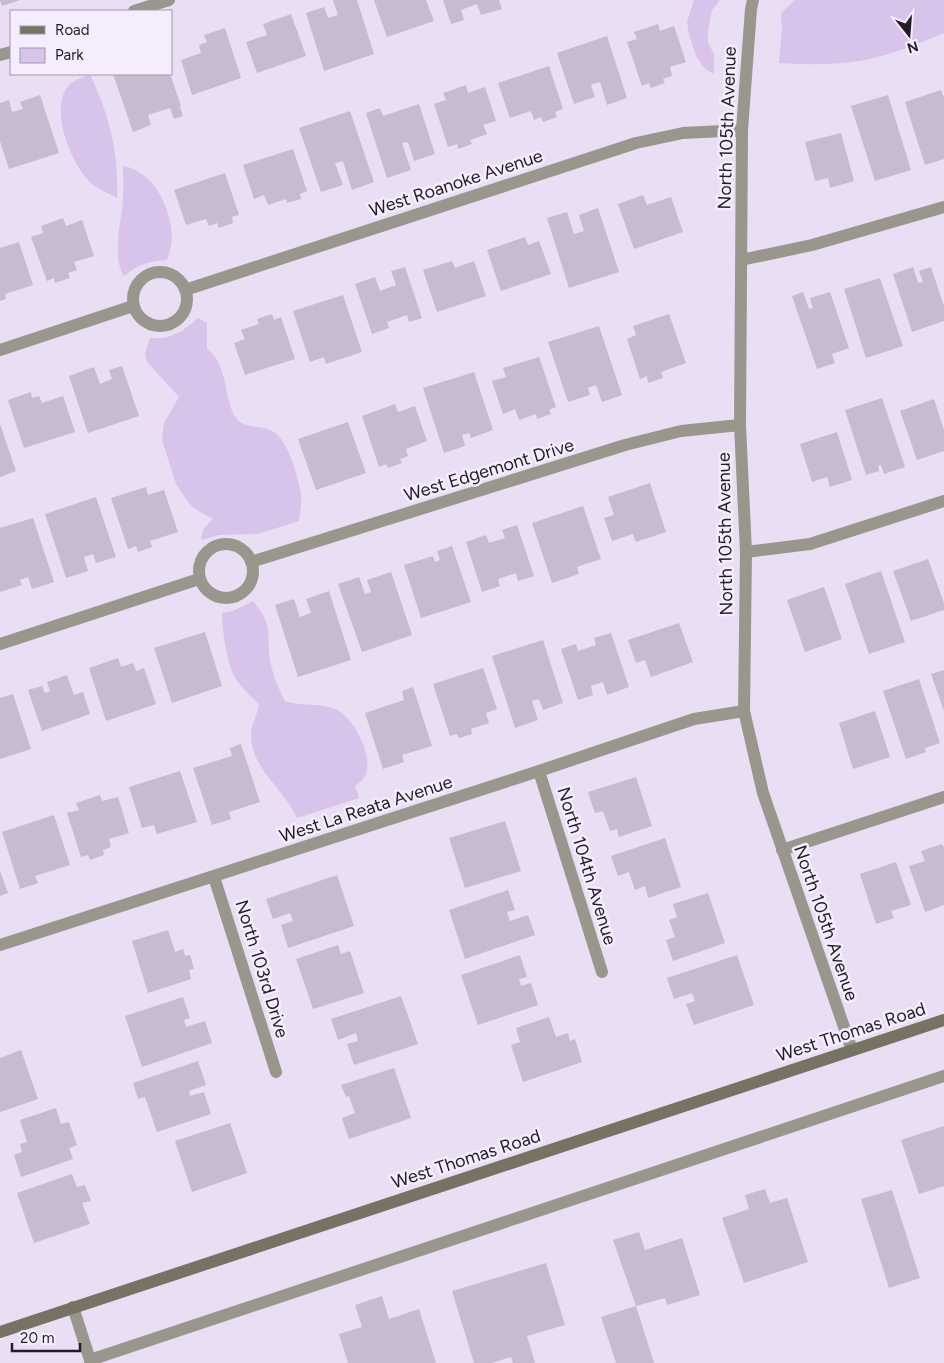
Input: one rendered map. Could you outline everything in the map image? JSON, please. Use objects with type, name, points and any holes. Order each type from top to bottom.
[{"type":"main road","name":"West Thomas Road","points":[[0,1332],[944,1020]]},
{"type":"street","points":[[137,10],[168,0]]},
{"type":"street","name":"North 105th Avenue","points":[[753,0],[742,130],[740,260],[740,425],[746,552],[744,711],[763,793],[852,1050]]},
{"type":"street","name":"West Roanoke Avenue","points":[[185,290],[636,142],[682,133],[742,130]]},
{"type":"street","points":[[740,260],[812,245],[944,207]]},
{"type":"street","points":[[165,272],[174,276],[185,290],[186,306],[182,314],[168,324],[160,326],[151,324],[137,314],[132,297],[134,288],[147,275],[165,272]]},
{"type":"street","points":[[0,350],[134,306]]},
{"type":"street","name":"West Edgemont Drive","points":[[251,562],[625,445],[681,431],[740,425]]},
{"type":"street","points":[[746,552],[810,544],[944,501]]},
{"type":"street","points":[[223,544],[235,546],[248,556],[251,562],[253,573],[246,589],[239,595],[230,598],[220,598],[211,594],[204,588],[199,579],[199,567],[203,556],[209,550],[223,544]]},
{"type":"street","points":[[0,644],[199,579]]},
{"type":"street","name":"West La Reata Avenue","points":[[0,945],[539,772],[694,720],[744,711]]},
{"type":"street","name":"North 104th Avenue","points":[[539,772],[602,972]]},
{"type":"street","points":[[782,850],[944,797]]},
{"type":"street","name":"North 103rd Drive","points":[[214,877],[276,1072]]},
{"type":"street","points":[[74,1307],[91,1362],[944,1076]]},
{"type":"green space","points":[[694,0],[720,0],[712,10],[708,31],[708,43],[714,54],[714,74],[704,68],[696,56],[689,34],[687,22]]},
{"type":"green space","points":[[795,0],[944,0],[944,33],[892,53],[860,61],[819,64],[779,63],[782,12]]},
{"type":"green space","points":[[90,75],[103,104],[114,149],[117,198],[96,187],[83,174],[69,149],[64,135],[61,121],[63,95],[69,85],[76,80]]},
{"type":"green space","points":[[123,166],[134,169],[144,175],[159,192],[168,214],[172,237],[167,260],[144,264],[124,276],[118,259],[118,238],[123,194]]},
{"type":"green space","points":[[198,318],[207,323],[207,349],[218,362],[222,371],[231,407],[237,420],[247,425],[274,432],[284,443],[298,479],[301,494],[299,521],[258,534],[219,535],[202,540],[204,528],[213,519],[195,509],[187,501],[176,484],[162,440],[164,423],[179,397],[147,362],[145,353],[150,338],[165,338],[182,331]]},
{"type":"green space","points":[[253,601],[267,623],[271,666],[285,701],[335,709],[348,719],[359,736],[368,763],[366,776],[355,786],[359,798],[297,818],[256,758],[252,747],[251,734],[259,704],[240,685],[232,672],[225,646],[222,613],[233,611]]},
{"type":"building","points":[[0,0],[20,0],[2,6]]},
{"type":"building","points":[[333,0],[357,0],[374,54],[324,71],[306,13],[324,7],[328,18],[338,15]]},
{"type":"building","points":[[374,0],[426,0],[434,21],[387,37]]},
{"type":"building","points":[[443,0],[499,0],[502,9],[481,15],[477,4],[461,10],[464,20],[451,24]]},
{"type":"building","points":[[291,14],[306,56],[257,73],[246,42],[267,35],[263,24]]},
{"type":"building","points":[[658,24],[660,31],[674,26],[686,62],[670,67],[672,76],[663,79],[665,83],[651,88],[649,83],[642,86],[627,42],[637,39],[634,32]]},
{"type":"building","points":[[225,28],[241,78],[192,95],[181,60],[201,53],[199,45],[207,42],[204,35]]},
{"type":"building","points":[[607,36],[627,98],[607,105],[600,82],[591,85],[595,97],[574,104],[557,53]]},
{"type":"building","points":[[549,66],[563,109],[555,112],[557,117],[543,122],[541,117],[534,120],[531,111],[510,118],[498,83]]},
{"type":"building","points":[[113,75],[170,75],[183,116],[174,119],[170,108],[148,115],[151,125],[133,132]]},
{"type":"building","points":[[466,85],[468,93],[485,87],[496,121],[483,125],[487,134],[470,140],[472,144],[458,149],[457,144],[448,147],[434,104],[446,100],[443,93]]},
{"type":"building","points":[[941,90],[944,98],[944,159],[925,165],[905,102]]},
{"type":"building","points":[[40,95],[59,153],[9,169],[0,141],[0,103],[9,100],[12,112],[23,109],[20,102]]},
{"type":"building","points":[[888,95],[911,170],[875,181],[851,106]]},
{"type":"building","points":[[419,104],[435,154],[414,161],[408,142],[402,143],[411,170],[387,178],[366,113],[380,108],[383,116]]},
{"type":"building","points":[[350,111],[374,182],[352,190],[343,161],[335,163],[343,185],[321,192],[299,128]]},
{"type":"building","points":[[841,133],[854,181],[830,188],[828,178],[815,181],[805,142]]},
{"type":"building","points":[[293,149],[307,191],[300,194],[301,199],[287,203],[286,199],[268,205],[264,195],[254,199],[243,165]]},
{"type":"building","points":[[225,173],[239,215],[232,217],[233,223],[219,228],[217,223],[209,226],[206,219],[186,225],[174,190]]},
{"type":"building","points":[[643,195],[647,205],[671,197],[683,232],[634,249],[618,204]]},
{"type":"building","points":[[598,208],[619,272],[569,288],[547,218],[567,212],[574,234],[584,231],[579,215]]},
{"type":"building","points":[[63,218],[66,226],[82,220],[94,256],[74,262],[77,270],[68,273],[70,278],[55,283],[54,278],[47,281],[31,237],[43,233],[41,226]]},
{"type":"building","points":[[525,237],[528,245],[539,241],[551,274],[501,291],[487,250]]},
{"type":"building","points":[[19,242],[33,285],[5,294],[6,299],[0,301],[0,248]]},
{"type":"building","points":[[452,261],[455,268],[474,261],[486,296],[437,312],[423,270]]},
{"type":"building","points":[[405,267],[422,318],[409,322],[407,315],[387,322],[389,328],[372,334],[355,284],[375,277],[380,291],[396,285],[391,271]]},
{"type":"building","points":[[913,267],[918,283],[923,282],[919,271],[931,267],[944,306],[944,321],[912,332],[893,274]]},
{"type":"building","points":[[880,278],[903,346],[866,358],[844,289]]},
{"type":"building","points":[[803,292],[809,309],[813,308],[810,298],[830,292],[849,348],[832,354],[835,363],[817,369],[792,296]]},
{"type":"building","points":[[343,295],[362,352],[326,364],[324,357],[310,362],[293,311]]},
{"type":"building","points":[[272,314],[274,320],[281,317],[295,359],[245,375],[234,343],[245,339],[241,330],[259,324],[257,319]]},
{"type":"building","points":[[669,314],[686,363],[661,372],[663,378],[648,383],[647,376],[640,379],[627,339],[636,335],[633,326]]},
{"type":"building","points":[[599,326],[622,395],[602,402],[596,385],[588,388],[590,395],[568,402],[548,342]]},
{"type":"building","points":[[539,357],[556,407],[549,410],[551,414],[537,419],[536,414],[519,420],[515,409],[503,414],[492,381],[506,377],[503,368]]},
{"type":"building","points":[[122,366],[139,416],[88,433],[69,376],[94,367],[100,384],[112,379],[109,370]]},
{"type":"building","points":[[474,372],[493,430],[471,438],[469,433],[462,435],[465,446],[444,453],[423,388]]},
{"type":"building","points":[[31,392],[32,398],[39,396],[42,403],[63,396],[75,432],[24,448],[8,400]]},
{"type":"building","points":[[882,398],[905,467],[884,474],[881,465],[878,466],[879,471],[866,475],[845,410]]},
{"type":"building","points":[[934,399],[944,430],[944,451],[917,460],[900,411]]},
{"type":"building","points":[[395,404],[398,412],[415,406],[427,441],[406,449],[408,456],[400,459],[402,463],[388,468],[386,464],[379,467],[362,416]]},
{"type":"building","points":[[348,422],[366,473],[316,490],[298,439]]},
{"type":"building","points":[[0,424],[16,471],[0,477]]},
{"type":"building","points":[[837,432],[852,480],[830,487],[827,477],[812,482],[800,444]]},
{"type":"building","points":[[650,483],[666,532],[636,542],[633,534],[612,541],[604,518],[614,515],[608,497]]},
{"type":"building","points":[[146,487],[148,495],[164,490],[178,532],[150,541],[152,547],[138,552],[136,546],[128,549],[111,498]]},
{"type":"building","points":[[96,497],[116,557],[96,563],[93,554],[84,557],[88,571],[66,578],[45,514]]},
{"type":"building","points":[[583,506],[601,559],[577,567],[579,574],[552,583],[532,523]]},
{"type":"building","points":[[33,518],[54,582],[32,589],[28,577],[20,580],[22,585],[0,592],[0,528]]},
{"type":"building","points":[[517,525],[534,576],[518,581],[516,573],[498,579],[500,586],[482,592],[466,542],[486,535],[489,543],[505,538],[502,530]]},
{"type":"building","points":[[452,546],[471,602],[421,618],[404,565],[433,556],[435,562],[440,560],[437,551]]},
{"type":"building","points":[[928,559],[944,603],[944,610],[911,621],[893,571]]},
{"type":"building","points":[[881,571],[905,642],[869,654],[845,584]]},
{"type":"building","points":[[391,572],[412,635],[362,652],[338,584],[359,577],[365,594],[371,592],[367,580]]},
{"type":"building","points":[[824,587],[842,639],[805,652],[787,600]]},
{"type":"building","points":[[329,591],[351,660],[298,677],[275,605],[294,599],[300,617],[311,613],[306,599]]},
{"type":"building","points":[[679,623],[693,662],[651,677],[645,660],[636,663],[628,640]]},
{"type":"building","points":[[205,632],[222,686],[172,703],[154,648]]},
{"type":"building","points":[[611,633],[629,687],[607,695],[603,682],[591,686],[593,695],[578,700],[561,649],[576,644],[578,651],[596,645],[594,638]]},
{"type":"building","points":[[543,640],[563,703],[543,710],[539,699],[532,701],[538,720],[515,728],[492,656]]},
{"type":"building","points":[[118,658],[121,667],[133,663],[136,671],[144,668],[156,704],[106,721],[89,668]]},
{"type":"building","points":[[483,668],[497,709],[486,713],[489,723],[471,729],[472,734],[459,738],[457,734],[450,736],[433,684]]},
{"type":"building","points":[[944,670],[944,711],[931,674]]},
{"type":"building","points":[[67,675],[74,695],[83,692],[90,714],[42,731],[28,690],[42,686],[45,693],[50,691],[47,682]]},
{"type":"building","points":[[919,679],[940,743],[925,748],[926,752],[906,759],[883,691]]},
{"type":"building","points":[[413,687],[432,746],[402,755],[404,762],[383,769],[365,713],[404,700],[402,691]]},
{"type":"building","points":[[13,694],[31,749],[0,759],[0,698]]},
{"type":"building","points":[[875,711],[890,757],[853,769],[839,723]]},
{"type":"building","points":[[241,744],[260,802],[229,812],[231,819],[212,825],[193,768],[232,756],[230,748]]},
{"type":"building","points":[[180,771],[197,822],[157,834],[154,825],[142,828],[129,787]]},
{"type":"building","points":[[636,777],[652,826],[619,837],[617,829],[610,831],[603,811],[595,813],[588,792]]},
{"type":"building","points":[[100,795],[102,801],[118,797],[129,833],[109,839],[111,847],[103,850],[104,855],[90,860],[88,855],[81,857],[67,813],[79,810],[76,803]]},
{"type":"building","points":[[54,815],[70,865],[35,876],[38,883],[20,889],[2,832]]},
{"type":"building","points":[[505,821],[521,871],[465,888],[449,838]]},
{"type":"building","points":[[665,838],[681,887],[648,898],[645,886],[635,890],[629,872],[618,876],[611,856]]},
{"type":"building","points":[[942,844],[944,848],[944,905],[925,912],[909,866],[925,861],[921,851]]},
{"type":"building","points":[[896,862],[911,905],[891,911],[894,918],[876,924],[860,874]]},
{"type":"building","points":[[0,871],[8,893],[0,896]]},
{"type":"building","points":[[337,875],[354,926],[288,948],[281,925],[293,921],[290,913],[273,919],[266,899]]},
{"type":"building","points":[[508,890],[515,910],[507,912],[510,921],[528,915],[535,935],[465,959],[449,910]]},
{"type":"building","points":[[708,893],[725,943],[673,961],[666,940],[675,937],[669,920],[677,917],[673,904]]},
{"type":"building","points":[[168,930],[175,952],[183,949],[185,956],[190,955],[194,969],[189,970],[191,979],[148,993],[132,941]]},
{"type":"building","points":[[338,945],[341,954],[350,951],[364,993],[313,1009],[296,959]]},
{"type":"building","points":[[520,955],[527,977],[519,979],[521,986],[531,983],[538,1005],[478,1025],[461,975]]},
{"type":"building","points":[[737,955],[754,1005],[694,1025],[686,1004],[695,1001],[692,993],[674,999],[667,978]]},
{"type":"building","points":[[401,996],[418,1044],[354,1065],[347,1044],[358,1041],[356,1033],[338,1040],[331,1019]]},
{"type":"building","points":[[183,997],[190,1018],[184,1020],[186,1027],[205,1021],[212,1043],[142,1067],[125,1016]]},
{"type":"building","points":[[549,1017],[556,1037],[568,1033],[570,1041],[575,1039],[582,1062],[523,1082],[511,1045],[520,1042],[516,1028]]},
{"type":"building","points":[[21,1050],[38,1099],[0,1112],[0,1058]]},
{"type":"building","points":[[198,1061],[206,1085],[189,1091],[190,1096],[204,1092],[211,1114],[157,1132],[145,1097],[138,1099],[133,1083]]},
{"type":"building","points":[[394,1068],[411,1118],[349,1139],[342,1118],[355,1113],[349,1096],[346,1097],[341,1085]]},
{"type":"building","points":[[56,1108],[61,1124],[69,1122],[77,1145],[69,1148],[73,1159],[21,1177],[14,1155],[22,1152],[20,1144],[27,1142],[20,1120]]},
{"type":"building","points":[[230,1123],[247,1173],[192,1192],[175,1141]]},
{"type":"building","points":[[944,1126],[944,1186],[919,1194],[901,1140]]},
{"type":"building","points":[[72,1174],[77,1187],[85,1185],[91,1201],[82,1203],[90,1224],[34,1243],[17,1193]]},
{"type":"building","points":[[765,1189],[770,1203],[787,1198],[808,1262],[744,1283],[722,1218],[749,1209],[745,1195]]},
{"type":"building","points":[[892,1190],[920,1278],[889,1288],[861,1199]]},
{"type":"building","points":[[639,1232],[645,1250],[682,1238],[700,1295],[667,1305],[665,1298],[636,1306],[613,1240]]},
{"type":"building","points":[[546,1263],[565,1325],[527,1336],[535,1363],[513,1363],[511,1357],[492,1363],[474,1363],[452,1291]]},
{"type":"building","points":[[382,1296],[389,1319],[419,1309],[436,1363],[348,1363],[339,1334],[362,1327],[355,1305]]},
{"type":"building","points":[[636,1306],[654,1363],[616,1363],[601,1317]]}]
